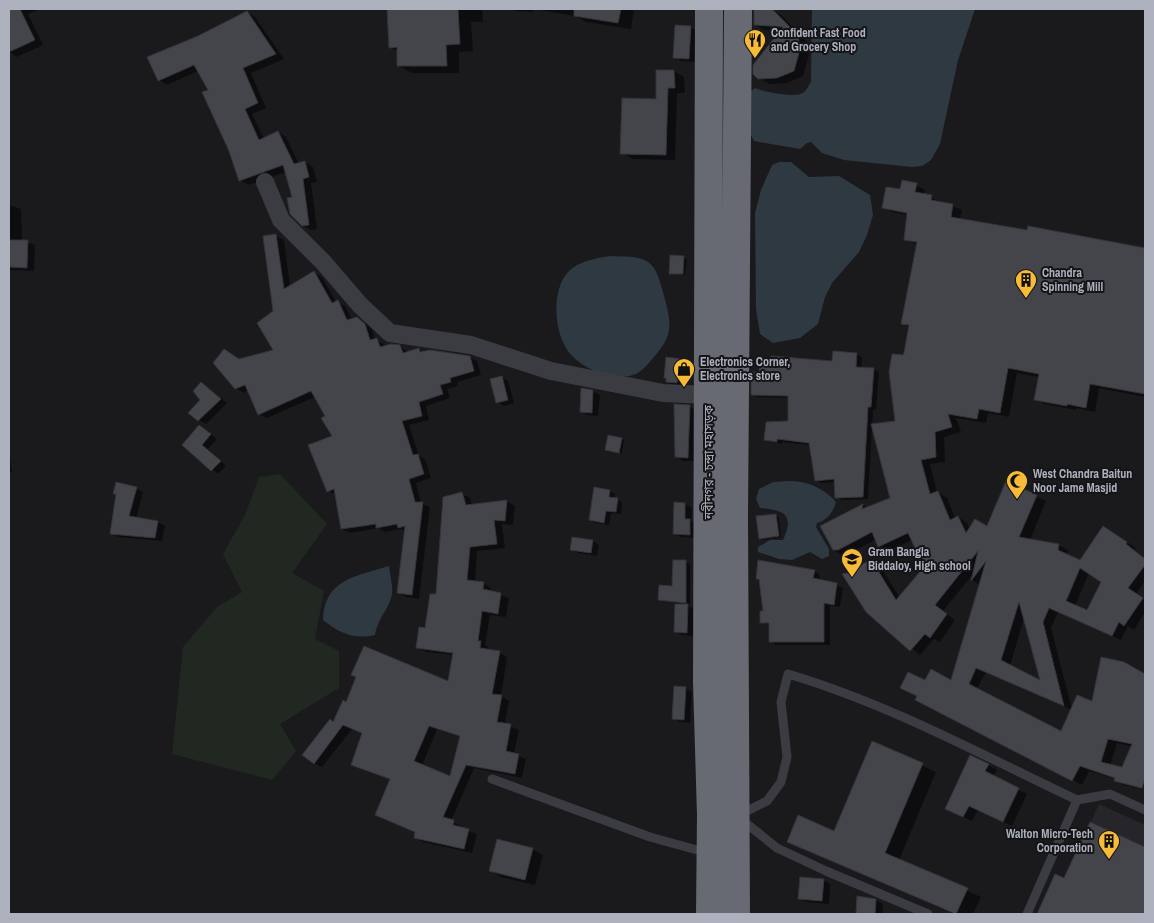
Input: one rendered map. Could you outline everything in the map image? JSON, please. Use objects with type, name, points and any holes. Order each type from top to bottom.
[{"type":"highway","name":"নবীনগর - চন্দ্রা মহাসড়ক","points":[[709,9],[707,682],[710,914]]},
{"type":"highway","name":"নবীনগর - চন্দ্রা মহাসড়ক","points":[[736,914],[734,507],[738,9]]},
{"type":"street","points":[[265,182],[281,220],[324,263],[360,305],[390,332],[470,345],[552,371],[663,393],[709,395]]},
{"type":"lane","points":[[928,914],[826,872],[777,848],[737,816],[767,801],[781,782],[787,756],[781,702],[788,674],[829,686],[894,713],[1077,800],[1110,794],[1145,810]]},
{"type":"lane","points":[[492,779],[650,837],[710,854]]},
{"type":"lane","points":[[1027,914],[1077,800]]},
{"type":"shaded area","points":[[812,9],[975,9],[958,60],[940,144],[931,160],[922,166],[912,167],[844,160],[822,153],[811,142],[800,149],[754,141],[749,131],[751,91],[755,88],[778,94],[796,95],[804,92],[811,82]]},
{"type":"shaded area","points":[[779,162],[791,162],[809,177],[839,176],[870,195],[873,215],[859,252],[832,283],[825,297],[818,324],[800,338],[773,343],[760,334],[756,309],[755,213],[761,190],[772,165]]},
{"type":"shaded area","points":[[610,256],[639,258],[648,262],[656,271],[666,302],[669,327],[665,342],[649,363],[633,375],[607,375],[589,368],[568,351],[559,332],[556,307],[561,284],[566,274],[574,267],[583,263]]},
{"type":"shaded area","points":[[280,474],[327,524],[292,573],[324,591],[315,639],[339,651],[339,688],[280,724],[296,751],[272,780],[172,754],[183,647],[217,607],[242,592],[223,554],[245,515],[259,477]]},
{"type":"shaded area","points":[[789,481],[815,486],[836,502],[830,515],[817,523],[816,527],[829,549],[829,556],[822,559],[810,552],[792,560],[779,559],[758,552],[758,547],[770,540],[783,540],[788,524],[785,515],[781,512],[760,508],[756,499],[759,489],[773,482]]},
{"type":"shaded area","points":[[389,566],[392,594],[378,623],[375,635],[360,637],[347,634],[335,629],[323,620],[329,596],[344,581]]},
{"type":"shaded area","name":"Walton Micro-Tech Corporation","points":[[1099,804],[1145,825],[1145,914],[1049,914]]},
{"type":"building","points":[[9,9],[20,9],[35,40],[9,52]]},
{"type":"building","points":[[387,9],[458,9],[460,44],[446,45],[447,66],[397,66],[397,47],[389,48]]},
{"type":"building","points":[[574,9],[621,9],[618,23],[574,16]]},
{"type":"building","points":[[754,9],[772,9],[798,35],[800,49],[794,71],[777,78],[758,79],[753,74],[753,65],[783,27],[754,25]]},
{"type":"building","points":[[247,11],[276,54],[243,68],[258,103],[245,109],[259,140],[278,131],[294,164],[305,161],[309,177],[303,179],[309,225],[302,226],[290,214],[287,198],[292,197],[283,165],[239,181],[229,151],[202,92],[208,90],[194,65],[158,81],[147,57],[198,36]]},
{"type":"building","points":[[675,25],[691,26],[689,59],[673,58]]},
{"type":"building","points":[[656,70],[674,70],[675,88],[668,88],[666,155],[620,154],[622,98],[656,99]]},
{"type":"building","points":[[902,180],[917,183],[915,192],[932,195],[931,200],[953,204],[951,217],[1027,230],[1028,226],[1145,248],[1145,394],[1090,384],[1086,408],[1034,400],[1039,374],[1008,368],[1000,413],[979,409],[977,419],[948,414],[952,427],[935,432],[936,457],[921,460],[930,494],[938,491],[950,520],[958,516],[966,533],[975,519],[987,526],[1006,481],[1037,495],[1019,537],[1059,544],[1058,550],[1080,560],[1103,526],[1127,542],[1126,544],[1145,559],[1145,565],[1128,588],[1143,598],[1124,626],[1119,622],[1112,636],[1049,608],[1043,622],[1064,706],[976,668],[969,684],[1061,731],[1077,695],[1092,701],[1101,657],[1124,662],[1145,674],[1145,779],[1142,788],[1114,781],[1115,778],[1080,766],[1072,781],[915,700],[917,696],[900,688],[908,672],[925,680],[931,669],[951,680],[986,561],[971,581],[978,551],[935,605],[947,614],[930,638],[925,634],[910,651],[866,612],[842,574],[849,573],[871,559],[896,600],[924,567],[908,533],[878,547],[872,532],[838,550],[833,550],[820,526],[863,504],[862,509],[890,498],[871,424],[895,421],[889,372],[892,354],[903,355],[904,353],[909,325],[901,324],[917,242],[904,240],[907,213],[882,208],[886,187],[900,189]],"holes":[[[1080,568],[1101,582],[1087,610],[1066,601]],[[1019,602],[1040,680],[1001,660]],[[1108,739],[1132,744],[1122,767],[1101,762]]]},
{"type":"building","points":[[276,234],[284,289],[314,271],[332,303],[338,300],[347,320],[357,317],[365,324],[370,340],[377,338],[380,347],[391,344],[400,345],[403,353],[419,348],[420,352],[430,350],[470,356],[474,371],[450,378],[451,382],[440,385],[443,394],[419,402],[422,416],[402,421],[413,455],[418,454],[424,474],[409,479],[415,502],[423,502],[412,595],[397,593],[405,526],[398,528],[397,524],[376,528],[376,524],[341,529],[334,489],[327,492],[308,445],[332,436],[321,418],[325,416],[311,391],[258,415],[245,385],[235,389],[213,363],[224,349],[239,359],[273,350],[257,323],[273,311],[263,236]]},
{"type":"building","points":[[9,240],[28,240],[27,268],[9,267]]},
{"type":"building","points":[[670,255],[684,256],[683,274],[669,274]]},
{"type":"building","points":[[833,351],[857,353],[856,367],[874,368],[871,407],[868,407],[863,497],[835,498],[834,479],[815,481],[809,443],[777,439],[777,442],[764,440],[766,422],[788,421],[788,396],[751,395],[751,372],[759,372],[760,358],[771,359],[771,356],[832,361]]},
{"type":"building","points":[[666,357],[680,359],[677,383],[666,382],[666,378],[664,378]]},
{"type":"building","points":[[502,376],[508,400],[496,403],[490,379]]},
{"type":"building","points":[[201,382],[221,399],[198,421],[188,413],[200,400],[193,391]]},
{"type":"building","points":[[581,388],[593,390],[592,413],[580,412]]},
{"type":"building","points":[[674,404],[690,405],[688,458],[675,457]]},
{"type":"building","points":[[199,425],[211,434],[202,445],[221,461],[211,471],[182,445]]},
{"type":"building","points":[[608,435],[622,438],[619,453],[605,450]]},
{"type":"building","points":[[116,482],[137,487],[129,516],[158,521],[155,538],[110,534],[116,494],[113,494]]},
{"type":"building","points":[[594,487],[610,490],[609,497],[618,498],[616,512],[606,511],[604,523],[589,520]]},
{"type":"building","points":[[462,492],[466,505],[507,500],[505,521],[494,520],[497,544],[470,547],[467,580],[484,582],[483,589],[501,593],[498,614],[482,611],[478,641],[481,641],[480,648],[500,651],[492,694],[502,695],[497,722],[511,724],[506,751],[519,754],[515,774],[466,765],[443,817],[454,820],[453,825],[469,829],[464,849],[414,838],[415,832],[375,815],[390,779],[351,765],[362,733],[343,725],[314,764],[302,755],[330,719],[333,722],[343,700],[346,702],[356,677],[351,675],[364,646],[448,681],[453,653],[416,648],[419,627],[425,628],[430,594],[436,594],[443,497]],"holes":[[[429,726],[460,736],[450,776],[414,761]]]},
{"type":"building","points":[[674,502],[685,503],[685,519],[690,519],[690,535],[673,534]]},
{"type":"building","points":[[776,514],[779,536],[759,539],[756,516]]},
{"type":"building","points":[[572,537],[593,540],[591,553],[570,550]]},
{"type":"building","points":[[673,560],[686,560],[686,603],[658,600],[659,585],[672,586]]},
{"type":"building","points":[[758,560],[815,570],[813,578],[837,583],[834,605],[824,603],[824,642],[769,642],[769,623],[760,623],[760,611],[763,611],[759,579],[756,579]]},
{"type":"building","points":[[675,604],[688,604],[687,633],[674,632]]},
{"type":"building","points":[[674,686],[686,687],[684,720],[672,719]]},
{"type":"building","points":[[872,741],[923,763],[885,853],[968,888],[956,914],[787,842],[798,815],[834,831]]},
{"type":"building","points":[[970,755],[989,764],[985,771],[1019,788],[1003,822],[969,806],[963,817],[945,809]]},
{"type":"building","name":"Walton Micro-Tech Corporation","points":[[1090,822],[1145,847],[1145,914],[1037,914],[1055,874],[1064,878]]},
{"type":"building","points":[[497,839],[533,848],[525,880],[489,871]]},
{"type":"building","points":[[800,877],[824,879],[822,901],[798,899]]},
{"type":"building","points":[[857,896],[876,899],[875,914],[856,914]]},
{"type":"place","name":"Confident Fast Food and Grocery Shop","points":[[755,59]]},
{"type":"place","name":"Chandra Spinning Mill","points":[[1026,299]]},
{"type":"place","name":"Electronics Corner, Electronics store","points":[[684,388]]},
{"type":"place","name":"West Chandra Baitun Noor Jame Masjid","points":[[1017,500]]},
{"type":"place","name":"Gram Bangla Biddaloy, High school","points":[[852,578]]},
{"type":"place","name":"Walton Micro-Tech Corporation","points":[[1109,860]]}]
